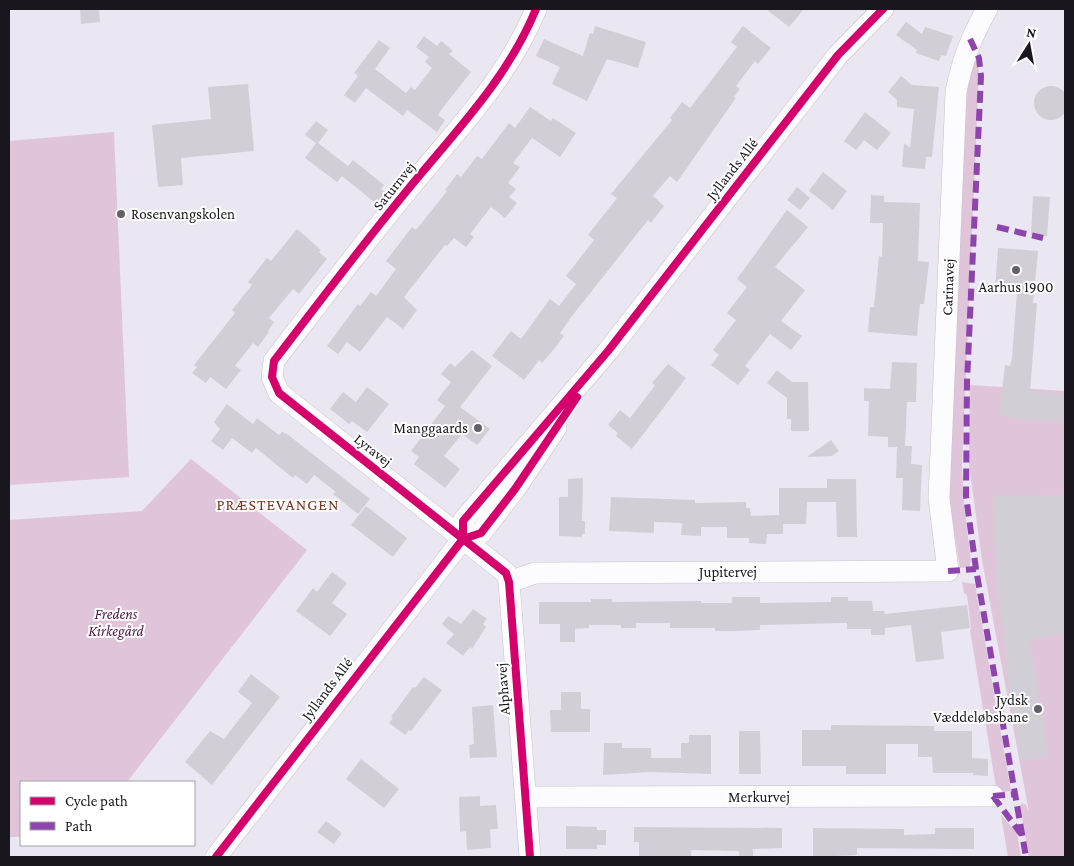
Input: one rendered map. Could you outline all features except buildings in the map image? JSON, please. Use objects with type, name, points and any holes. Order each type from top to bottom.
[{"type":"street","name":"Saturnvej","points":[[272,377],[274,361],[404,194],[468,119],[509,64],[524,37],[536,9]]},
{"type":"street","name":"Jyllands Allé","points":[[838,55],[866,9]]},
{"type":"street","name":"Jyllands Allé","points":[[216,857],[463,538],[463,520],[608,351],[838,55],[882,9]]},
{"type":"street","name":"Carinavej","points":[[948,571],[939,498],[956,92],[961,65],[970,39],[987,9]]},
{"type":"street","name":"Lyravej","points":[[272,377],[279,393],[463,538]]},
{"type":"street","points":[[463,538],[499,566],[506,573],[508,582]]},
{"type":"street","name":"Jupitervej","points":[[508,582],[535,573],[948,571]]},
{"type":"street","name":"Alphavej","points":[[508,582],[530,857]]},
{"type":"street","name":"Merkurvej","points":[[525,797],[993,796]]},
{"type":"green space","points":[[973,60],[977,62],[979,70],[962,466],[964,505],[971,561],[969,567],[960,568],[947,490],[961,120]]},
{"type":"green space","points":[[114,132],[129,477],[9,485],[9,141]]},
{"type":"green space","name":"Jydsk Væddeløbsbane","points":[[970,385],[1065,391],[1065,857],[1029,857],[1020,806],[1022,803],[1026,805],[1029,812],[982,560],[969,465]]},
{"type":"green space","name":"Fredens Kirkegård","points":[[191,459],[307,550],[128,781],[20,781],[20,837],[9,837],[9,520],[142,511]]},
{"type":"green space","points":[[962,582],[975,584],[1011,791],[997,793],[970,630],[967,595],[964,593]]},
{"type":"green space","points":[[1001,815],[1017,833],[1021,857],[1008,857]]},
{"type":"marked path","points":[[970,39],[979,58],[981,76],[967,382],[966,496],[976,569],[1026,857]]},
{"type":"marked path","points":[[997,227],[1043,238]]},
{"type":"marked path","points":[[948,571],[976,569]]},
{"type":"marked path","points":[[993,796],[1016,794]]},
{"type":"marked path","points":[[993,796],[1021,834]]},
{"type":"cycle path","points":[[530,857],[509,582],[506,573],[279,393],[272,377],[274,361],[405,193],[478,106],[510,59],[536,9]]},
{"type":"cycle path","points":[[463,539],[463,521],[608,351],[838,55],[883,9]]},
{"type":"cycle path","points":[[216,857],[463,539],[481,533],[515,489],[577,397]]},
{"type":"place","name":"Rosenvangskolen","points":[[121,214]]},
{"type":"place","name":"Aarhus 1900","points":[[1016,270]]},
{"type":"place","name":"Manggaards","points":[[478,428]]},
{"type":"place","name":"Jydsk Væddeløbsbane","points":[[1038,709]]},
{"type":"district","name":"PRÆSTEVANGEN","points":[[278,504]]}]
